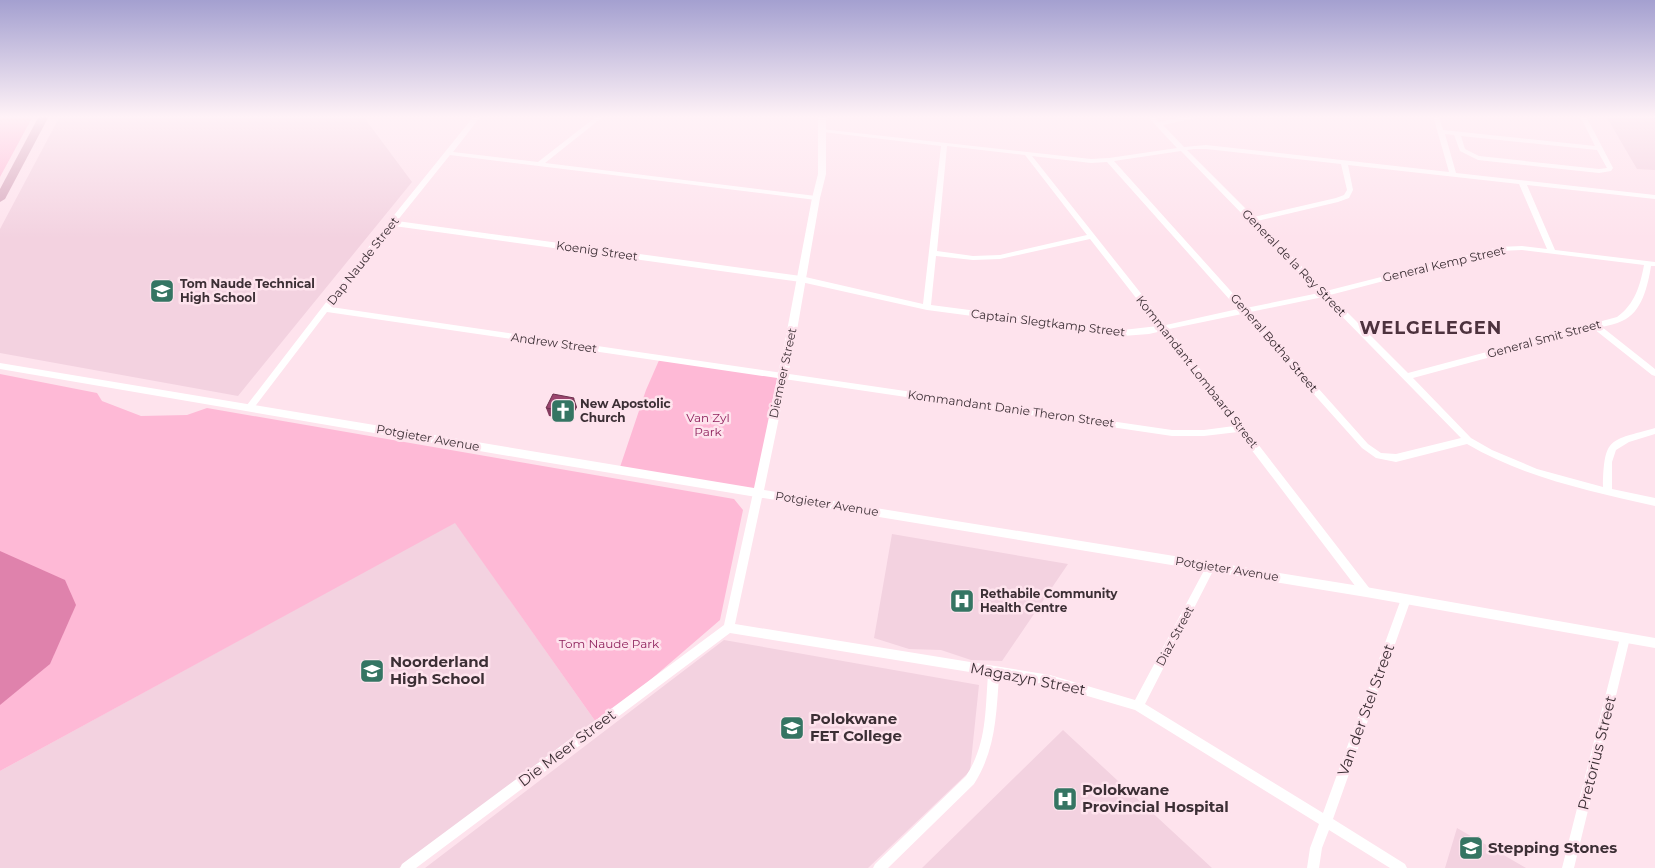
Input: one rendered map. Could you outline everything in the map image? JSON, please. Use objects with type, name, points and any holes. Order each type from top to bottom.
[{"type":"main road","points":[[0,199],[23,157]]},
{"type":"street","name":"Dap Naude Street","points":[[250,408],[445,157]]},
{"type":"street","points":[[481,157],[816,198]]},
{"type":"street","points":[[541,163],[549,157]]},
{"type":"street","name":"Diemeer Street","points":[[729,628],[782,376],[822,174],[822,157]]},
{"type":"street","points":[[927,307],[943,157]]},
{"type":"street","name":"Kommandant Lombaard Street","points":[[1029,157],[1164,328],[1366,592]]},
{"type":"street","points":[[1050,157],[1091,161],[1130,157]]},
{"type":"street","name":"General de la Rey Street","points":[[1190,157],[1468,440],[1499,456],[1574,484],[1655,502]]},
{"type":"street","points":[[1293,157],[1655,197]]},
{"type":"street","points":[[1448,157],[1453,174]]},
{"type":"street","points":[[1474,157],[1599,171],[1610,168],[1604,157]]},
{"type":"street","name":"General Botha Street","points":[[1109,160],[1245,310],[1358,440],[1379,456],[1396,458],[1468,440]]},
{"type":"street","points":[[1252,220],[1338,200],[1347,196],[1350,192],[1350,186],[1344,162]]},
{"type":"street","points":[[1522,182],[1552,251]]},
{"type":"street","name":"Koenig Street","points":[[392,223],[801,279]]},
{"type":"street","points":[[932,253],[973,258],[1000,257],[1090,236]]},
{"type":"street","name":"General Kemp Street","points":[[1324,294],[1498,249],[1522,248],[1652,264]]},
{"type":"street","name":"General Smit Street","points":[[1406,377],[1620,319],[1633,309],[1652,264]]},
{"type":"street","name":"Captain Slegtkamp Street","points":[[801,279],[927,307],[1109,332],[1137,332],[1164,328],[1324,294]]},
{"type":"street","name":"Andrew Street","points":[[325,309],[782,376]]},
{"type":"street","points":[[1595,325],[1655,373]]},
{"type":"street","name":"Potgieter Avenue","points":[[0,366],[758,493],[1211,566],[1655,643]]},
{"type":"street","name":"Kommandant Danie Theron Street","points":[[782,376],[1172,433],[1204,433],[1240,428]]},
{"type":"street","points":[[1607,491],[1608,455],[1611,447],[1617,443],[1655,431]]},
{"type":"street","name":"Diaz Street","points":[[1138,706],[1211,566]]},
{"type":"street","name":"Van der Stel Street","points":[[1312,868],[1316,848],[1406,599]]},
{"type":"street","name":"Magazyn Street","points":[[729,628],[1058,682],[1138,706],[1401,868]]},
{"type":"street","name":"Die Meer Street","points":[[406,868],[729,628]]},
{"type":"street","name":"Pretorius Street","points":[[1568,868],[1625,638]]},
{"type":"street","points":[[878,868],[970,780],[977,770],[987,746],[994,671]]},
{"type":"shaded area","name":"Tom Naude Technical High School","points":[[38,157],[393,157],[412,182],[238,396],[0,353],[0,229]]},
{"type":"shaded area","points":[[1630,157],[1655,157],[1655,170],[1637,169]]},
{"type":"shaded area","name":"Noorderland High School","points":[[455,522],[598,725],[399,868],[0,868],[0,771]]},
{"type":"shaded area","name":"Rethabile Community Health Centre","points":[[892,534],[1068,564],[1002,661],[971,660],[941,650],[909,649],[874,638]]},
{"type":"shaded area","points":[[0,551],[65,580],[76,605],[50,664],[0,705]]},
{"type":"shaded area","name":"Polokwane FET College","points":[[724,640],[979,685],[970,771],[868,868],[425,868]]},
{"type":"shaded area","name":"Polokwane Provincial Hospital","points":[[1063,730],[1212,868],[922,868]]},
{"type":"shaded area","name":"Stepping Stones","points":[[1457,828],[1526,868],[1445,868]]},
{"type":"green space","points":[[0,157],[11,157],[0,177]]},
{"type":"green space","name":"Van Zyl Park","points":[[660,358],[782,376],[758,493],[619,470],[646,390]]},
{"type":"green space","name":"Tom Naude Park","points":[[0,374],[97,393],[102,401],[141,416],[187,415],[207,408],[734,499],[743,510],[720,620],[598,725],[455,523],[0,771]]},
{"type":"building","points":[[553,394],[574,398],[567,411],[546,408]]},
{"type":"place","name":"Tom Naude Technical High School","points":[[162,291]]},
{"type":"place","name":"New Apostolic Church","points":[[563,411]]},
{"type":"place","name":"Rethabile Community Health Centre","points":[[962,601]]},
{"type":"place","name":"Noorderland High School","points":[[372,671]]},
{"type":"place","name":"Polokwane FET College","points":[[792,728]]},
{"type":"place","name":"Polokwane Provincial Hospital","points":[[1065,799]]},
{"type":"place","name":"Stepping Stones","points":[[1471,848]]},
{"type":"district","name":"WELGELEGEN","points":[[1431,328]]}]
